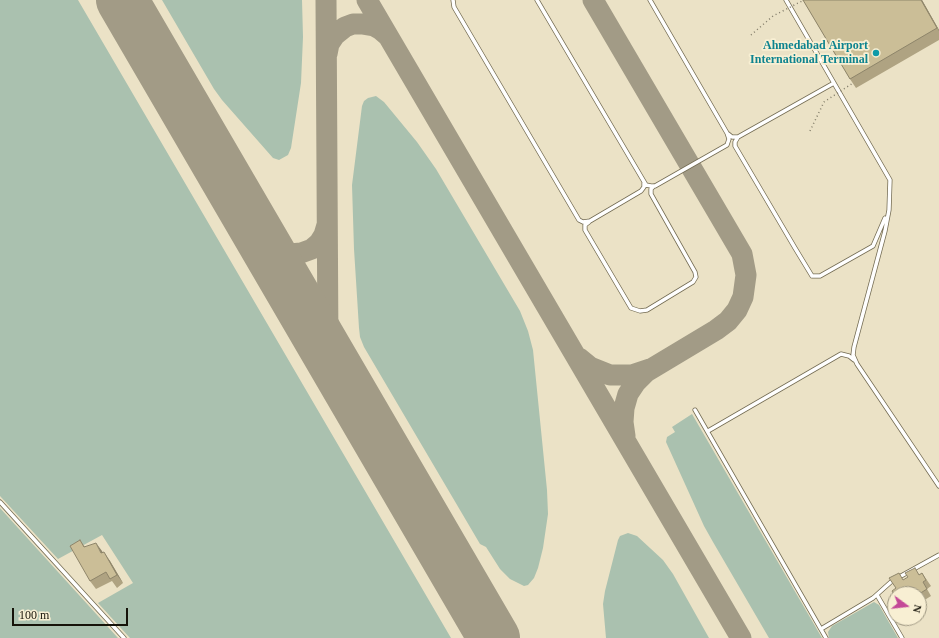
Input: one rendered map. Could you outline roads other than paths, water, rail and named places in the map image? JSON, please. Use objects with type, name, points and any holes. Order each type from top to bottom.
[{"type":"lane","points":[[453,0],[454,7],[579,220],[584,222],[590,221]]},
{"type":"lane","points":[[537,0],[644,183],[648,186],[655,186]]},
{"type":"lane","points":[[650,0],[727,133],[729,139],[727,145]]},
{"type":"lane","points":[[786,0],[890,180],[889,210],[884,236],[853,355],[939,486]]},
{"type":"lane","points":[[834,83],[738,137],[734,143],[736,149],[810,274],[814,276],[820,276],[873,246],[889,210]]},
{"type":"lane","points":[[727,133],[732,137],[738,137]]},
{"type":"lane","points":[[651,195],[651,189],[655,186],[727,145],[733,145],[736,149]]},
{"type":"lane","points":[[641,191],[647,191],[651,195],[696,272],[696,276],[694,282],[647,310],[637,311],[631,308],[585,230],[585,225],[641,191],[644,187],[644,183]]},
{"type":"lane","points":[[708,431],[841,354],[849,356],[857,363]]},
{"type":"lane","points":[[695,410],[826,638]]},
{"type":"lane","points":[[0,502],[124,638]]},
{"type":"lane","points":[[821,628],[877,595],[892,581],[939,555]]},
{"type":"lane","points":[[877,595],[902,638]]},
{"type":"place","name":"Ahmedabad Airport International Terminal","points":[[876,53]]}]
